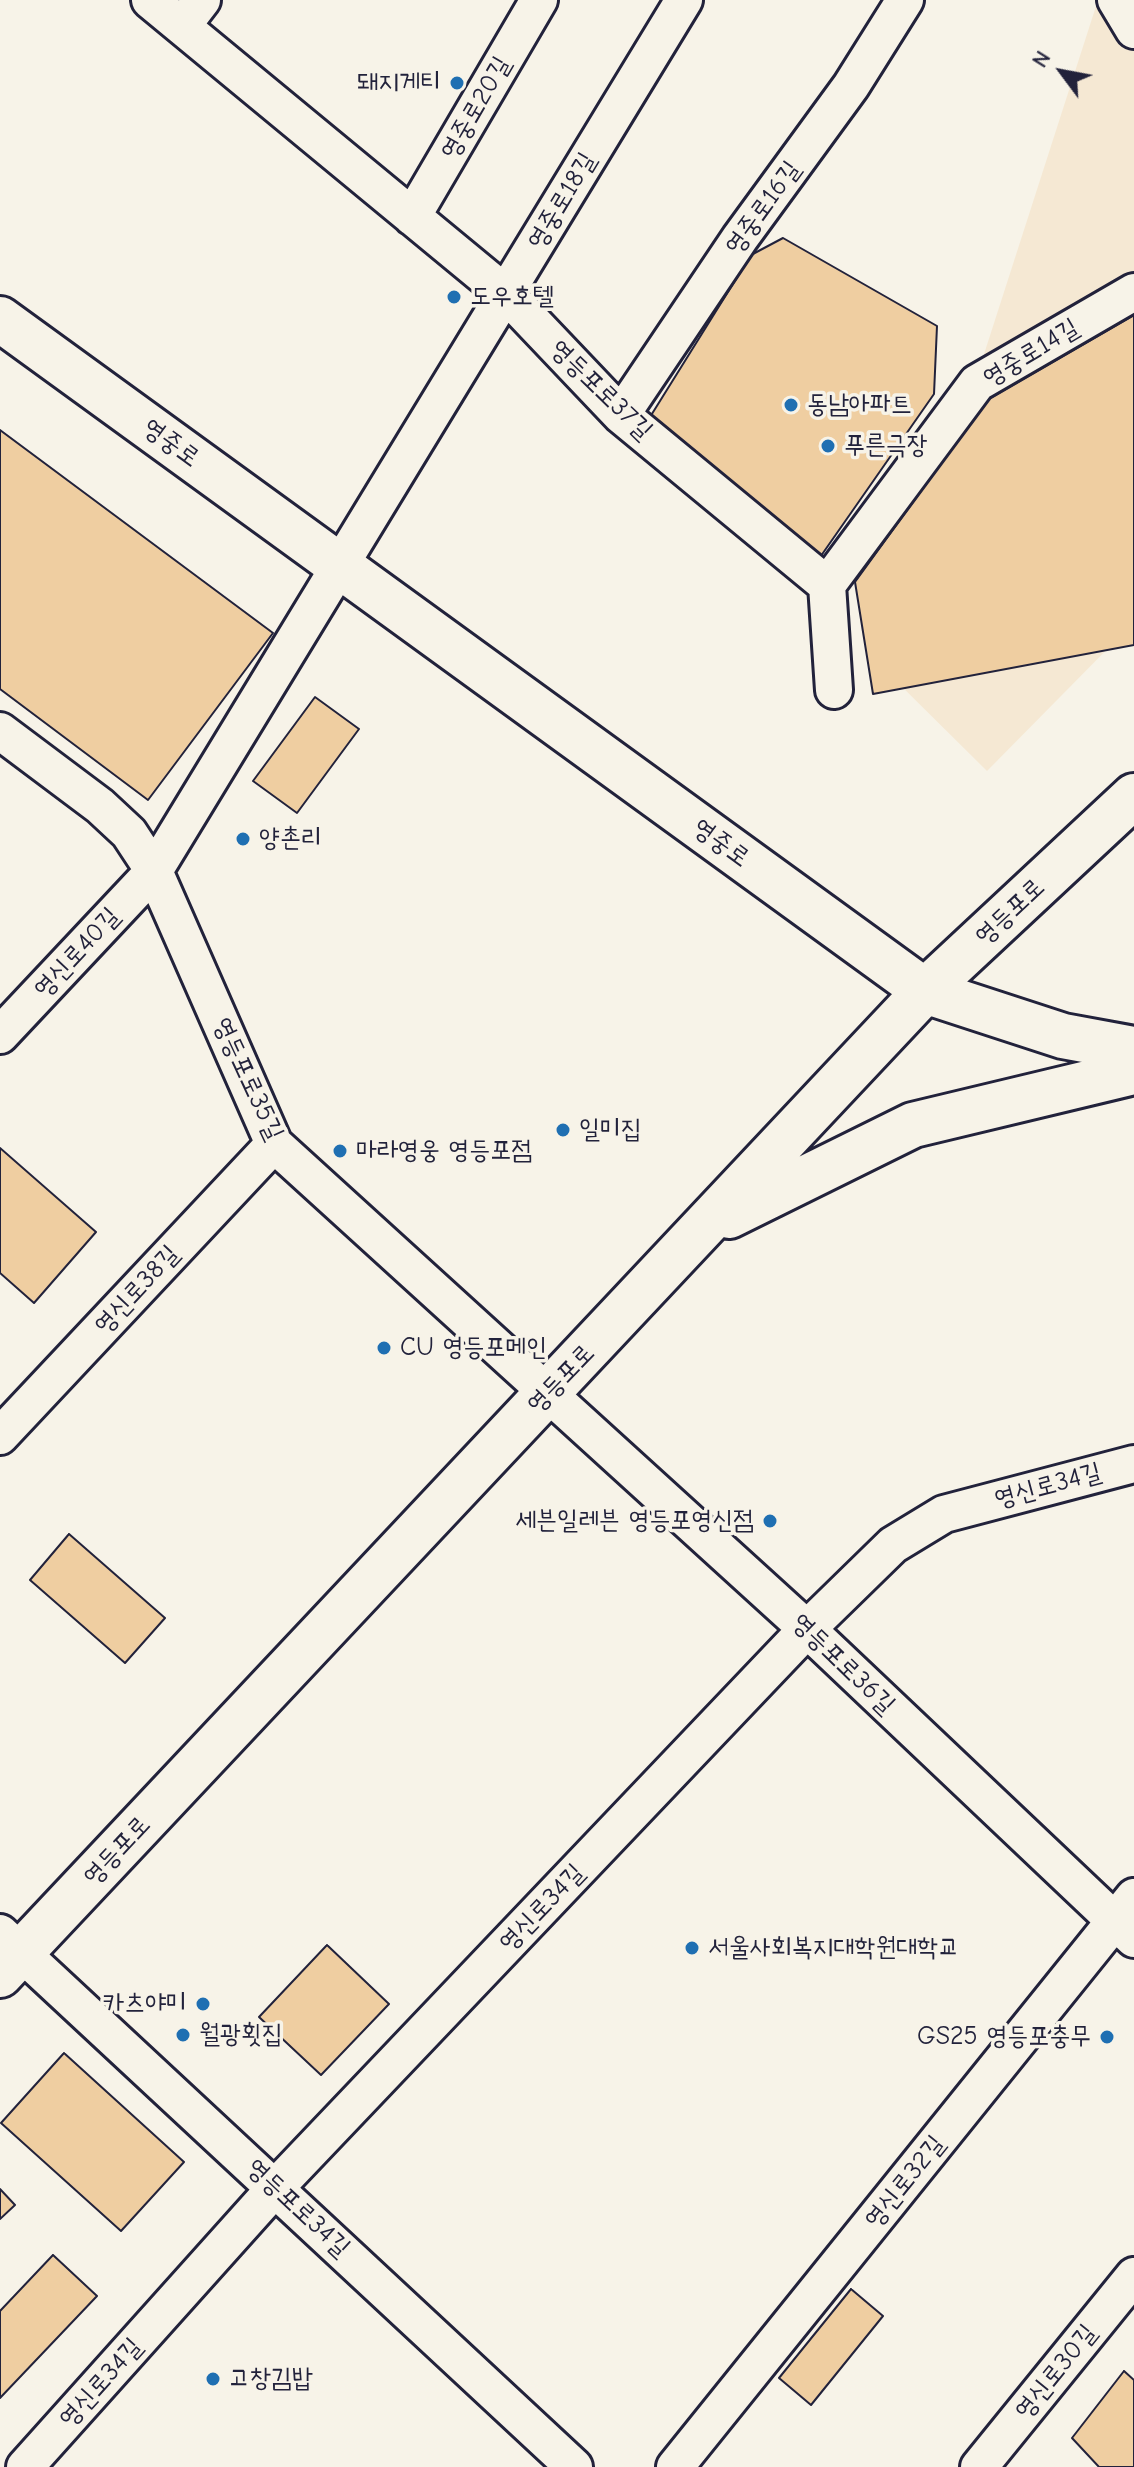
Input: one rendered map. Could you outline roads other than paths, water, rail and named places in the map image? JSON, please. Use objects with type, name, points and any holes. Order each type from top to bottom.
[{"type":"main road","name":"영중로","points":[[0,319],[925,991],[1063,1036],[1134,1049]]},
{"type":"main road","name":"영등포로","points":[[7,1953],[706,1228],[925,991],[1134,796]]},
{"type":"main road","points":[[706,1228],[913,1125],[1134,1072]]},
{"type":"street","name":"영등포로37길","points":[[150,0],[192,13],[412,217],[506,294],[621,415],[827,585]]},
{"type":"street","name":"영중로20길","points":[[412,217],[539,0]]},
{"type":"street","name":"영중로18길","points":[[341,567],[684,0]]},
{"type":"street","name":"영중로16길","points":[[621,415],[740,238],[851,86],[905,0]]},
{"type":"street","points":[[1116,0],[1134,30]]},
{"type":"street","name":"영중로14길","points":[[827,585],[977,383],[1134,292]]},
{"type":"street","points":[[154,871],[341,567]]},
{"type":"street","points":[[827,585],[834,690]]},
{"type":"street","name":"영등포로35길","points":[[0,731],[100,806],[129,833],[154,871],[274,1144],[549,1392]]},
{"type":"street","name":"영신로40길","points":[[0,1035],[154,871]]},
{"type":"street","name":"영신로38길","points":[[0,1436],[274,1144]]},
{"type":"street","name":"영등포로36길","points":[[549,1392],[1127,1920]]},
{"type":"street","name":"영신로34길","points":[[25,2467],[276,2187],[807,1629],[893,1545],[944,1514],[1134,1464]]},
{"type":"street","name":"영신로32길","points":[[675,2467],[1127,1920]]},
{"type":"street","name":"영등포로34길","points":[[7,1953],[276,2187],[574,2467]]},
{"type":"street","name":"영신로30길","points":[[979,2467],[1134,2276]]},
{"type":"place","name":"돼지게티","points":[[457,83]]},
{"type":"place","name":"도우호텔","points":[[454,297]]},
{"type":"place","name":"동남아파트","points":[[791,405]]},
{"type":"place","name":"푸른극장","points":[[828,446]]},
{"type":"place","name":"양촌리","points":[[243,839]]},
{"type":"place","name":"일미집","points":[[563,1130]]},
{"type":"place","name":"마라영웅 영등포점","points":[[340,1151]]},
{"type":"place","name":"CU 영등포메인","points":[[384,1348]]},
{"type":"place","name":"세븐일레븐 영등포영신점","points":[[770,1521]]},
{"type":"place","name":"서울사회복지대학원대학교","points":[[692,1948]]},
{"type":"place","name":"카츠야미","points":[[203,2004]]},
{"type":"place","name":"월광횟집","points":[[183,2035]]},
{"type":"place","name":"GS25 영등포충무","points":[[1107,2037]]},
{"type":"place","name":"고창김밥","points":[[213,2379]]}]
